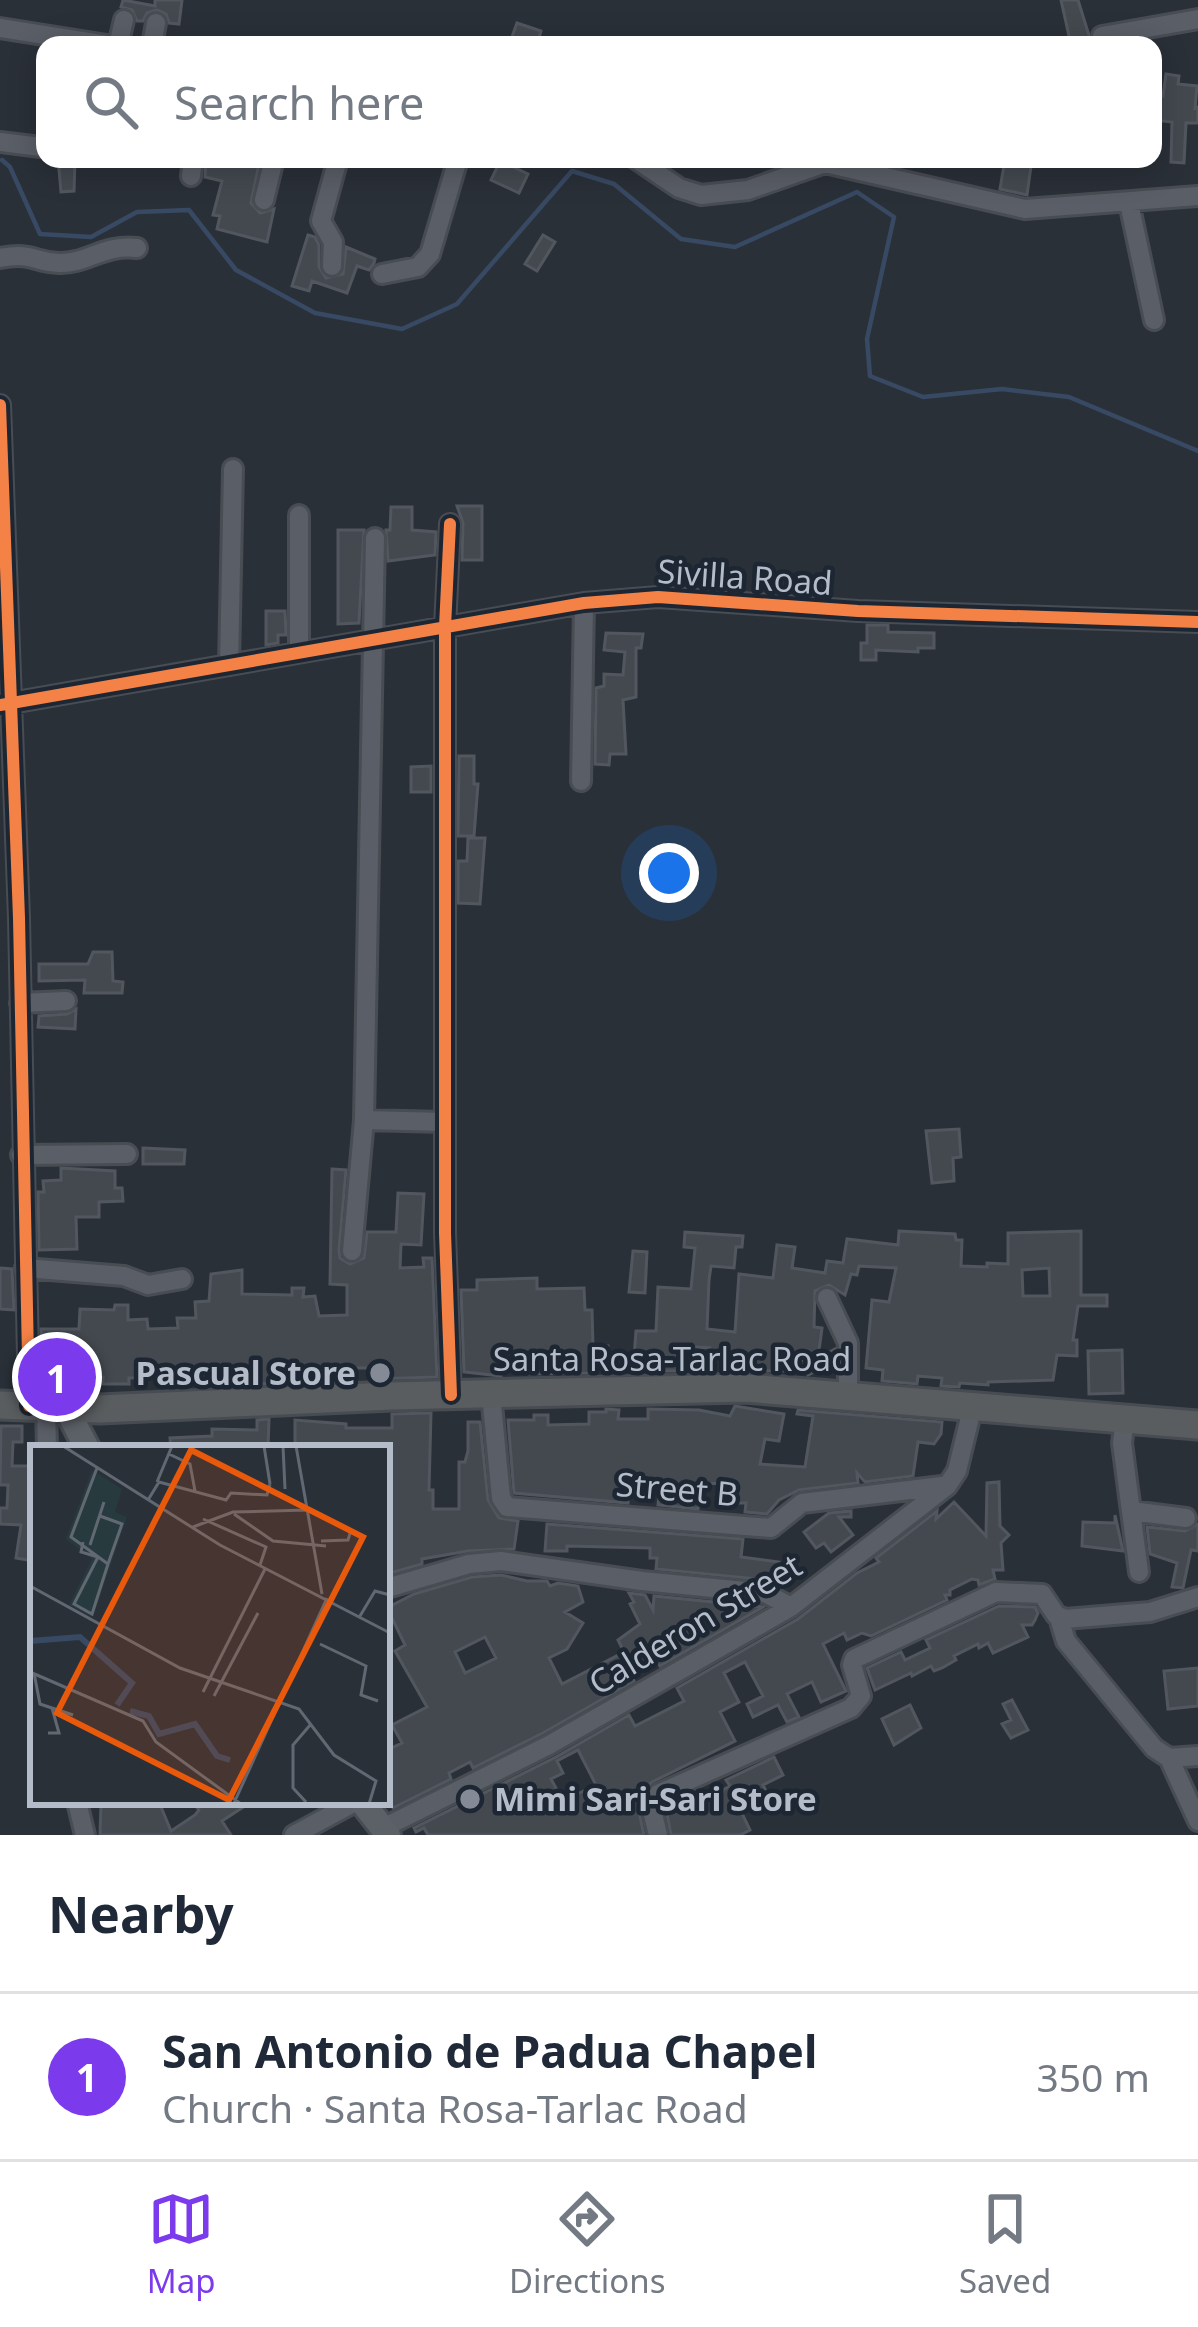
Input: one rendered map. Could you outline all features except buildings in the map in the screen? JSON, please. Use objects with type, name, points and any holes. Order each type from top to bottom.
[{"type":"highway","name":"Santa Rosa-Tarlac Road","points":[[35,1406],[745,1388],[1198,1425]]},
{"type":"main road","points":[[35,1406],[83,1445]]},
{"type":"main road","points":[[362,1805],[385,1832]]},
{"type":"street","points":[[1102,36],[1198,19]]},
{"type":"street","points":[[120,36],[124,20]]},
{"type":"street","points":[[153,36],[155,23]]},
{"type":"street","points":[[0,28],[50,36]]},
{"type":"street","points":[[0,142],[36,146]]},
{"type":"street","points":[[264,200],[272,168]]},
{"type":"street","points":[[332,266],[333,242],[321,221],[336,168]]},
{"type":"street","points":[[382,274],[418,267],[430,254],[455,168]]},
{"type":"street","points":[[649,168],[679,188],[701,195],[748,190],[811,168]]},
{"type":"street","points":[[846,168],[1042,211],[1198,196]]},
{"type":"street","points":[[1129,203],[1154,320]]},
{"type":"street","points":[[0,258],[24,254],[64,263],[109,247],[137,248]]},
{"type":"street","points":[[0,404],[5,705],[13,777],[9,924],[20,1003],[25,1268],[35,1406],[46,1445]]},
{"type":"street","points":[[229,665],[233,469]]},
{"type":"street","points":[[299,515],[299,652]]},
{"type":"street","points":[[450,524],[445,627],[445,1122],[451,1395]]},
{"type":"street","points":[[352,1251],[364,1120],[376,538]]},
{"type":"street","name":"Sivilla Road","points":[[5,705],[584,603],[658,597],[858,611],[1198,622]]},
{"type":"street","points":[[581,781],[584,603]]},
{"type":"street","points":[[20,1003],[65,1001]]},
{"type":"street","points":[[364,1120],[445,1122]]},
{"type":"street","points":[[21,1156],[127,1154]]},
{"type":"street","points":[[0,1175],[22,1178]]},
{"type":"street","points":[[25,1268],[124,1276],[148,1285],[182,1279]]},
{"type":"street","points":[[827,1298],[848,1343],[848,1394]]},
{"type":"street","name":"Street B","points":[[491,1394],[501,1498],[507,1507],[771,1528],[802,1503],[946,1486]]},
{"type":"street","points":[[946,1486],[957,1472],[973,1405]]},
{"type":"street","points":[[1125,1418],[1122,1443],[1139,1572]]},
{"type":"street","name":"Calderon Street","points":[[385,1832],[791,1607],[946,1486]]},
{"type":"street","points":[[1131,1511],[1186,1518]]},
{"type":"street","points":[[390,1587],[469,1564],[501,1561],[765,1593],[791,1607]]},
{"type":"street","points":[[658,1835],[651,1806],[658,1794],[851,1708],[861,1696],[854,1659],[1002,1590],[1042,1594],[1059,1618],[1066,1641],[1154,1748],[1169,1758],[1198,1821]]},
{"type":"street","points":[[1059,1618],[1150,1612],[1198,1597]]},
{"type":"street","points":[[1169,1758],[1198,1756]]},
{"type":"street","points":[[78,1805],[86,1835]]},
{"type":"street","points":[[294,1835],[353,1805]]},
{"type":"waterway","points":[[2,160],[10,167],[40,234],[91,237],[137,212],[189,210],[236,270],[315,313],[402,329],[457,304],[572,171],[614,184],[681,239],[735,247],[857,192],[894,217],[867,339],[870,376],[923,397],[1002,389],[1069,397],[1198,451]]},
{"type":"cycle path","points":[[0,405],[19,918],[29,1406]]},
{"type":"cycle path","points":[[450,524],[445,627],[445,1233],[451,1395]]},
{"type":"cycle path","points":[[0,705],[584,603],[658,597],[858,611],[1198,622]]},
{"type":"place","name":"Pascual Store","points":[[380,1373]]},
{"type":"place","name":"San Antonio de Padua Chapel","points":[[57,1377]]},
{"type":"place","name":"Mimi Sari-Sari Store","points":[[470,1799]]}]
